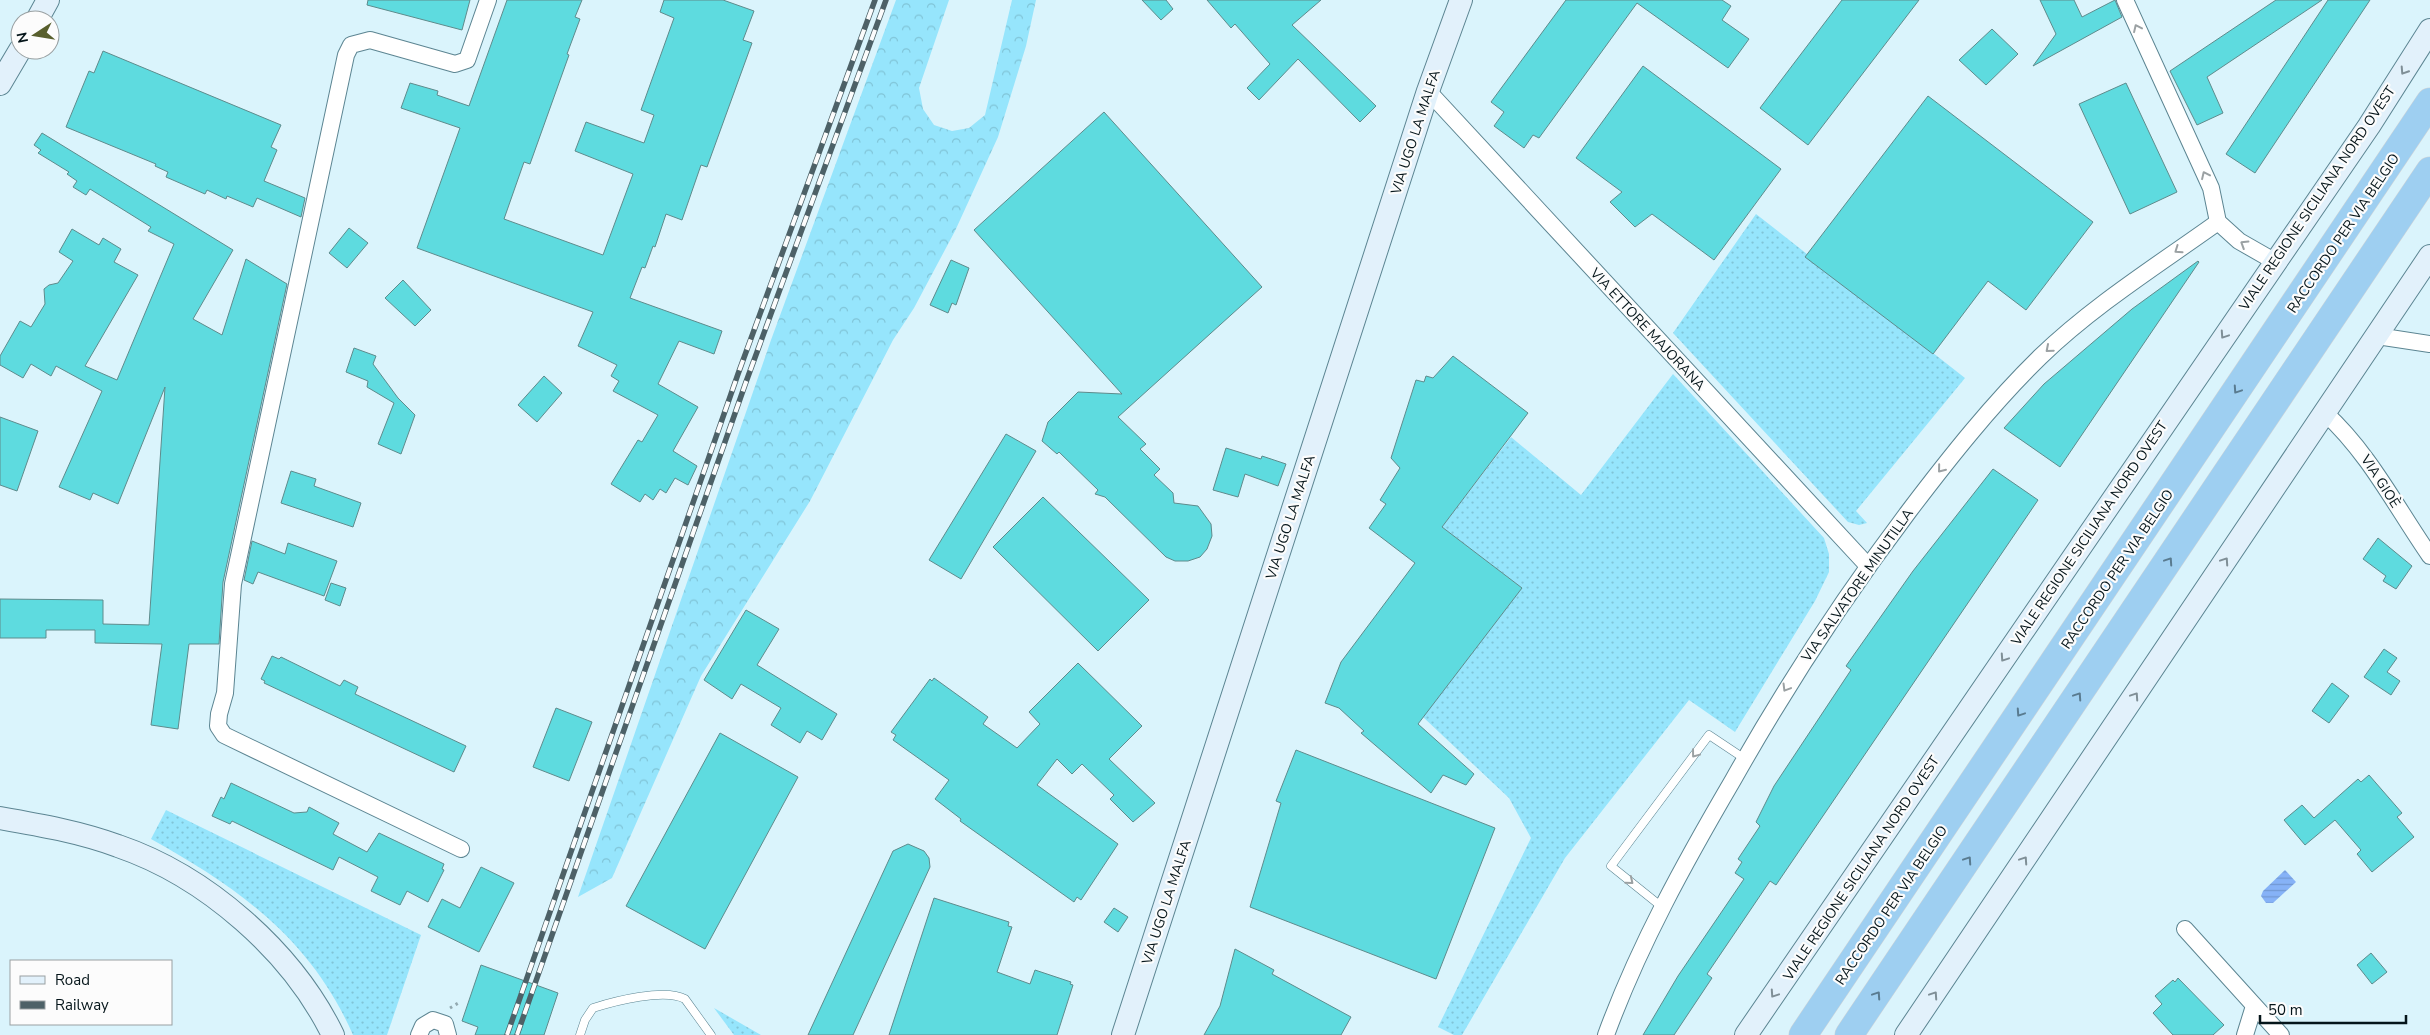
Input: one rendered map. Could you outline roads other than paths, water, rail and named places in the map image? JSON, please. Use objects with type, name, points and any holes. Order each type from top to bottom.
[{"type":"highway","name":"RACCORDO PER VIA BELGIO","points":[[1803,1035],[2430,102]]},
{"type":"highway","points":[[1850,1035],[2430,171]]},
{"type":"street","points":[[461,850],[224,735],[218,726],[219,714],[226,694],[228,642],[237,565],[346,55],[352,45],[370,40],[455,64],[467,60],[488,0]]},
{"type":"street","name":"VIA UGO LA MALFA","points":[[1123,1035],[1428,91],[1461,0]]},
{"type":"street","points":[[2125,0],[2211,188],[2218,222],[2239,241],[2274,262]]},
{"type":"street","name":"VIALE REGIONE SICILIANA NORD OVEST","points":[[1746,1035],[2369,126],[2430,30]]},
{"type":"street","points":[[0,84],[14,60]]},
{"type":"street","name":"VIA ETTORE MAJORANA","points":[[1428,91],[1868,566]]},
{"type":"street","name":"VIA SALVATORE MINUTILLA","points":[[1606,1035],[1636,960],[1662,907],[1744,759],[1795,674],[1868,566],[1982,418],[2041,356],[2109,299],[2218,222]]},
{"type":"street","points":[[1906,1035],[2430,256]]},
{"type":"street","points":[[2377,336],[2430,344]]},
{"type":"street","name":"VIA GIOÈ","points":[[2325,413],[2346,432],[2362,452],[2430,556]]},
{"type":"street","points":[[0,818],[64,830],[118,845],[186,879],[253,928],[279,954],[304,988],[333,1035]]},
{"type":"street","points":[[2185,929],[2281,1035]]},
{"type":"street","points":[[2245,1035],[2254,1006]]},
{"type":"street","points":[[419,1035],[423,1026],[433,1020],[445,1024],[448,1035]]},
{"type":"lane","points":[[1662,907],[1612,866],[1709,735],[1744,759]]},
{"type":"lane","points":[[580,1035],[585,1020],[593,1008],[670,994],[678,996],[689,1003],[711,1035]]},
{"type":"railway","points":[[507,1035],[738,374],[875,0]]},
{"type":"railway","points":[[517,1035],[746,382],[886,0]]}]
